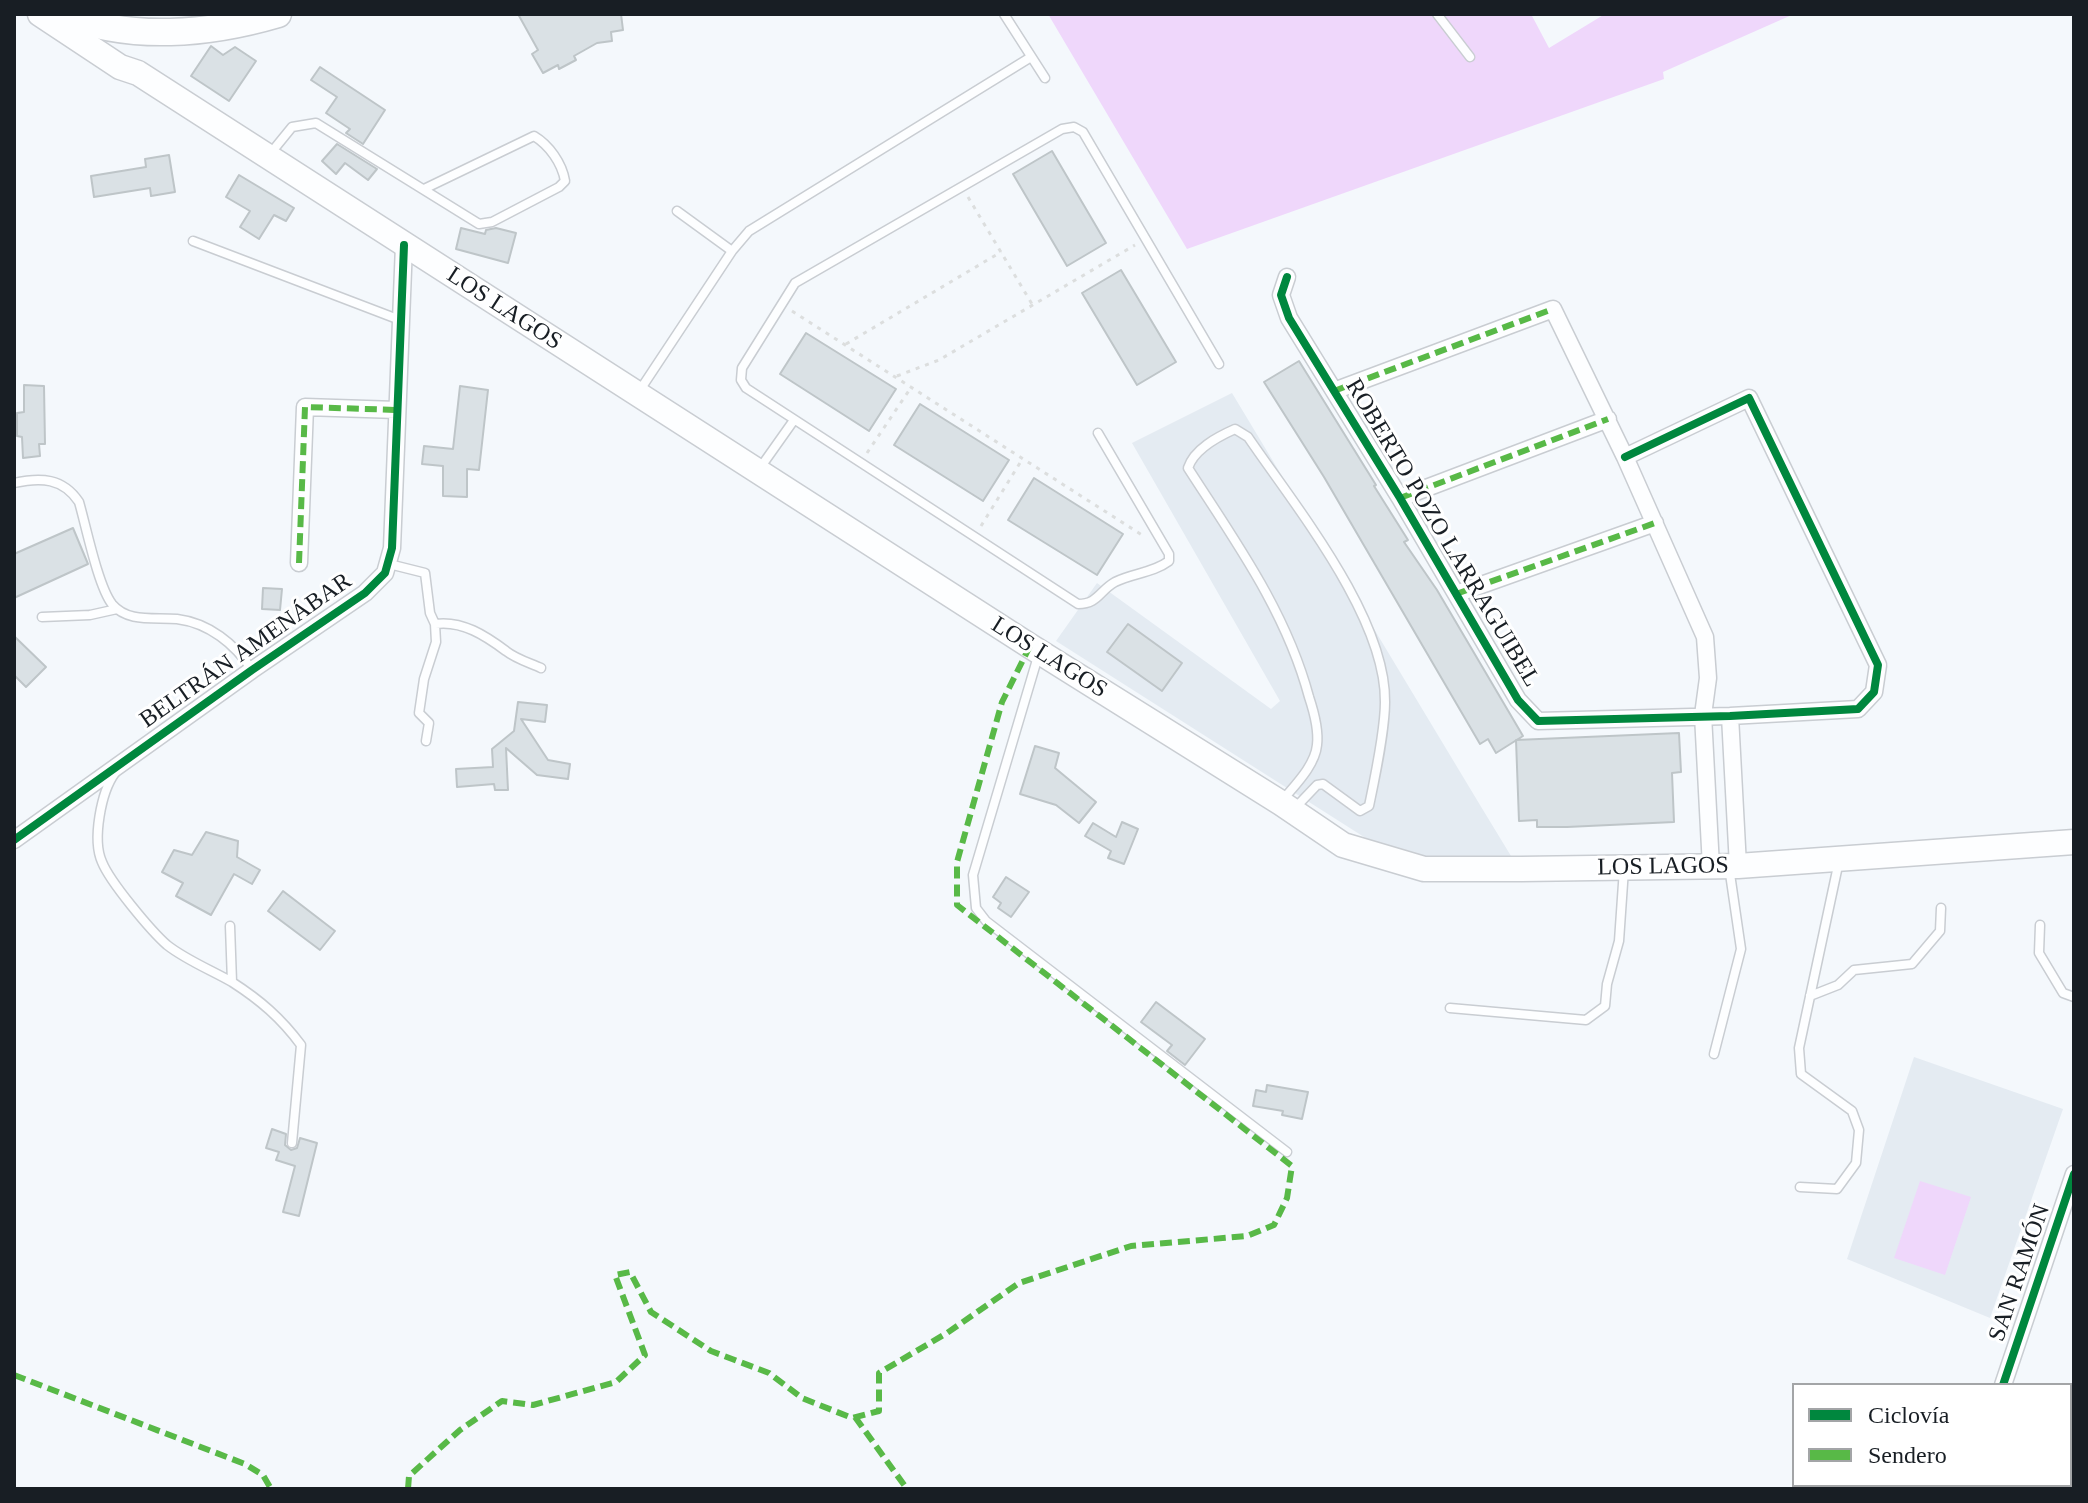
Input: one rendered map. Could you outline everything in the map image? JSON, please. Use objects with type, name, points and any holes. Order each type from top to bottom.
[{"type":"main road","name":"LOS LAGOS","points":[[40,14],[120,67],[138,73],[1343,845],[1424,869],[1726,866],[2074,842]]},
{"type":"main road","points":[[63,14],[85,23],[112,20],[136,31],[194,31],[278,14]]},
{"type":"main road","name":"LOS LAGOS","points":[[112,20],[123,53],[138,73]]},
{"type":"street","points":[[389,564],[404,245]]},
{"type":"street","name":"ROBERTO POZO LARRAGUIBEL","points":[[1287,277],[1281,295],[1289,318],[1400,498],[1518,700],[1538,721],[1858,709],[1874,692],[1878,665],[1749,398],[1625,457]]},
{"type":"street","points":[[1334,391],[1553,309],[1608,419],[1705,637],[1708,678],[1703,715],[1726,866]]},
{"type":"street","points":[[299,563],[305,407],[397,410]]},
{"type":"street","points":[[1400,498],[1608,419]]},
{"type":"street","points":[[1456,594],[1655,523]]},
{"type":"street","name":"BELTRÁN AMENÁBAR","points":[[14,840],[365,593],[377,584],[389,564]]},
{"type":"street","points":[[1726,866],[1730,716]]},
{"type":"street","name":"SAN RAMÓN","points":[[2004,1383],[2074,1174]]},
{"type":"lane","points":[[1004,14],[1045,78]]},
{"type":"lane","points":[[1437,14],[1470,57]]},
{"type":"lane","points":[[637,394],[732,251],[749,231],[1031,57]]},
{"type":"lane","points":[[268,157],[292,127],[316,123],[479,224],[492,222],[565,181],[563,170],[545,143],[534,136],[424,189]]},
{"type":"lane","points":[[1098,433],[1169,554],[1169,561],[1160,568],[1116,582],[1096,601],[1078,604],[746,388],[741,380],[742,368],[795,283],[1062,129],[1074,127],[1083,132],[1219,364]]},
{"type":"lane","points":[[677,211],[732,251]]},
{"type":"lane","points":[[193,241],[400,320]]},
{"type":"lane","points":[[757,471],[794,420]]},
{"type":"lane","points":[[1235,429],[1248,437],[1353,592],[1377,654],[1383,683],[1385,702],[1369,806],[1360,811],[1323,784],[1287,807],[1317,748],[1316,722],[1304,677],[1287,631],[1269,596],[1188,468],[1191,457],[1219,436],[1235,429]]},
{"type":"lane","points":[[14,483],[40,478],[51,480],[74,495],[79,502],[105,591],[117,609],[134,617],[178,619],[202,626],[236,648],[252,670]]},
{"type":"lane","points":[[389,564],[425,573],[436,642],[424,679],[419,713],[429,723],[426,741]]},
{"type":"lane","points":[[42,617],[90,615],[117,609]]},
{"type":"lane","points":[[435,624],[451,622],[462,626],[495,641],[507,653],[541,668]]},
{"type":"lane","points":[[1039,652],[973,875],[976,908],[986,921],[1287,1152]]},
{"type":"lane","points":[[125,760],[111,777],[100,812],[99,845],[103,865],[169,947],[264,1003],[285,1023],[301,1045],[292,1143]]},
{"type":"lane","points":[[1800,1187],[1837,1189],[1856,1163],[1859,1130],[1852,1111],[1801,1074],[1799,1048],[1839,859]]},
{"type":"lane","points":[[1714,1054],[1741,949],[1726,866]]},
{"type":"lane","points":[[1450,1008],[1586,1020],[1605,1006],[1607,984],[1619,941],[1624,868]]},
{"type":"lane","points":[[1810,996],[1838,985],[1854,970],[1912,964],[1940,931],[1941,908]]},
{"type":"lane","points":[[2040,925],[2039,953],[2063,993],[2074,997]]},
{"type":"lane","points":[[230,926],[232,982]]},
{"type":"path","points":[[962,187],[1033,305]]},
{"type":"path","points":[[897,376],[939,360],[1145,239]]},
{"type":"path","points":[[846,344],[1001,252]]},
{"type":"path","points":[[782,304],[1145,537],[1156,532]]},
{"type":"path","points":[[860,463],[912,386]]},
{"type":"path","points":[[975,537],[1023,458]]},
{"type":"shaded area","points":[[1048,14],[1531,14],[1549,48],[1605,14],[1794,14],[1663,72],[1664,79],[1187,249]]},
{"type":"shaded area","points":[[1232,393],[1511,856],[1428,858],[1375,844],[1056,641],[1097,583],[1271,709],[1280,701],[1132,443]]},
{"type":"shaded area","points":[[1914,1057],[2063,1109],[1990,1318],[1847,1259]]},
{"type":"shaded area","points":[[1920,1181],[1971,1197],[1945,1275],[1894,1258]]},
{"type":"building","points":[[518,14],[621,14],[623,30],[611,32],[612,41],[597,43],[574,56],[576,60],[543,73],[532,54],[538,50]]},
{"type":"building","points":[[211,46],[223,55],[235,47],[256,61],[229,101],[191,76]]},
{"type":"building","points":[[320,67],[385,110],[363,144],[346,133],[350,129],[326,113],[337,97],[311,80]]},
{"type":"building","points":[[337,144],[377,169],[368,180],[345,163],[336,174],[322,161]]},
{"type":"building","points":[[1052,151],[1106,243],[1067,266],[1013,174]]},
{"type":"building","points":[[169,155],[175,192],[151,196],[150,188],[94,197],[91,176],[146,167],[145,159]]},
{"type":"building","points":[[239,175],[294,208],[286,221],[274,215],[259,239],[240,227],[250,211],[226,197]]},
{"type":"building","points":[[461,228],[485,234],[486,230],[496,228],[516,233],[508,263],[456,249]]},
{"type":"building","points":[[1121,270],[1176,362],[1137,385],[1082,293]]},
{"type":"building","points":[[806,333],[896,389],[869,431],[780,374]]},
{"type":"building","points":[[1299,361],[1408,540],[1404,542],[1437,590],[1523,736],[1496,753],[1488,739],[1480,744],[1324,477],[1264,382]]},
{"type":"building","points":[[24,385],[44,386],[45,444],[39,444],[40,456],[23,458],[22,437],[17,436],[17,413],[24,412]]},
{"type":"building","points":[[460,386],[488,390],[479,470],[467,469],[467,497],[443,496],[443,466],[422,464],[424,446],[453,449]]},
{"type":"building","points":[[920,404],[1009,460],[983,501],[894,445]]},
{"type":"building","points":[[1034,478],[1123,534],[1097,575],[1008,520]]},
{"type":"building","points":[[73,528],[88,564],[14,598],[14,554]]},
{"type":"building","points":[[263,588],[282,589],[280,610],[262,609]]},
{"type":"building","points":[[1128,624],[1182,663],[1162,691],[1107,652]]},
{"type":"building","points":[[14,636],[46,667],[26,687],[14,675]]},
{"type":"building","points":[[518,702],[547,705],[545,722],[521,719],[548,760],[570,764],[568,779],[537,775],[506,748],[508,790],[495,790],[494,784],[457,787],[456,769],[493,767],[492,749],[514,731]]},
{"type":"building","points":[[1679,733],[1681,772],[1672,773],[1674,822],[1537,827],[1537,820],[1519,821],[1516,740]]},
{"type":"building","points":[[1035,746],[1059,753],[1055,768],[1096,802],[1079,823],[1056,805],[1020,794]]},
{"type":"building","points":[[1122,822],[1138,829],[1124,864],[1108,858],[1111,851],[1085,836],[1093,823],[1116,837]]},
{"type":"building","points":[[206,832],[238,841],[237,857],[260,870],[252,884],[234,874],[211,915],[176,896],[183,883],[162,872],[174,850],[192,855]]},
{"type":"building","points":[[1006,877],[1029,892],[1011,917],[998,908],[1001,903],[993,897]]},
{"type":"building","points":[[283,891],[335,931],[320,950],[268,911]]},
{"type":"building","points":[[1156,1002],[1205,1039],[1185,1065],[1167,1051],[1172,1045],[1141,1022]]},
{"type":"building","points":[[1267,1085],[1308,1092],[1302,1119],[1282,1115],[1283,1111],[1253,1106],[1256,1090],[1266,1092]]},
{"type":"building","points":[[272,1129],[286,1134],[285,1145],[291,1150],[297,1148],[300,1138],[317,1143],[299,1216],[283,1212],[295,1166],[276,1160],[279,1152],[266,1148]]},
{"type":"marked path","points":[[1334,391],[1553,309]]},
{"type":"marked path","points":[[299,563],[305,407],[397,410]]},
{"type":"marked path","points":[[1400,498],[1608,419]]},
{"type":"marked path","points":[[1456,594],[1655,523]]},
{"type":"marked path","points":[[408,1489],[409,1476],[460,1430],[502,1401],[533,1405],[616,1382],[645,1355],[615,1275],[630,1272],[651,1312],[711,1351],[769,1373],[802,1398],[852,1418],[879,1411],[879,1373],[947,1333],[1019,1283],[1131,1246],[1247,1236],[1274,1225],[1287,1198],[1292,1166],[957,905],[957,862],[1002,702],[1030,646]]},
{"type":"marked path","points":[[14,1375],[245,1464],[263,1475],[271,1489]]},
{"type":"marked path","points":[[855,1417],[907,1489]]},
{"type":"cycle path","points":[[14,840],[365,593],[385,573],[392,548],[404,245]]},
{"type":"cycle path","points":[[1287,277],[1281,295],[1289,318],[1400,498],[1518,700],[1538,721],[1858,709],[1874,692],[1878,665],[1749,398],[1625,457]]},
{"type":"cycle path","points":[[2004,1383],[2074,1174]]}]
